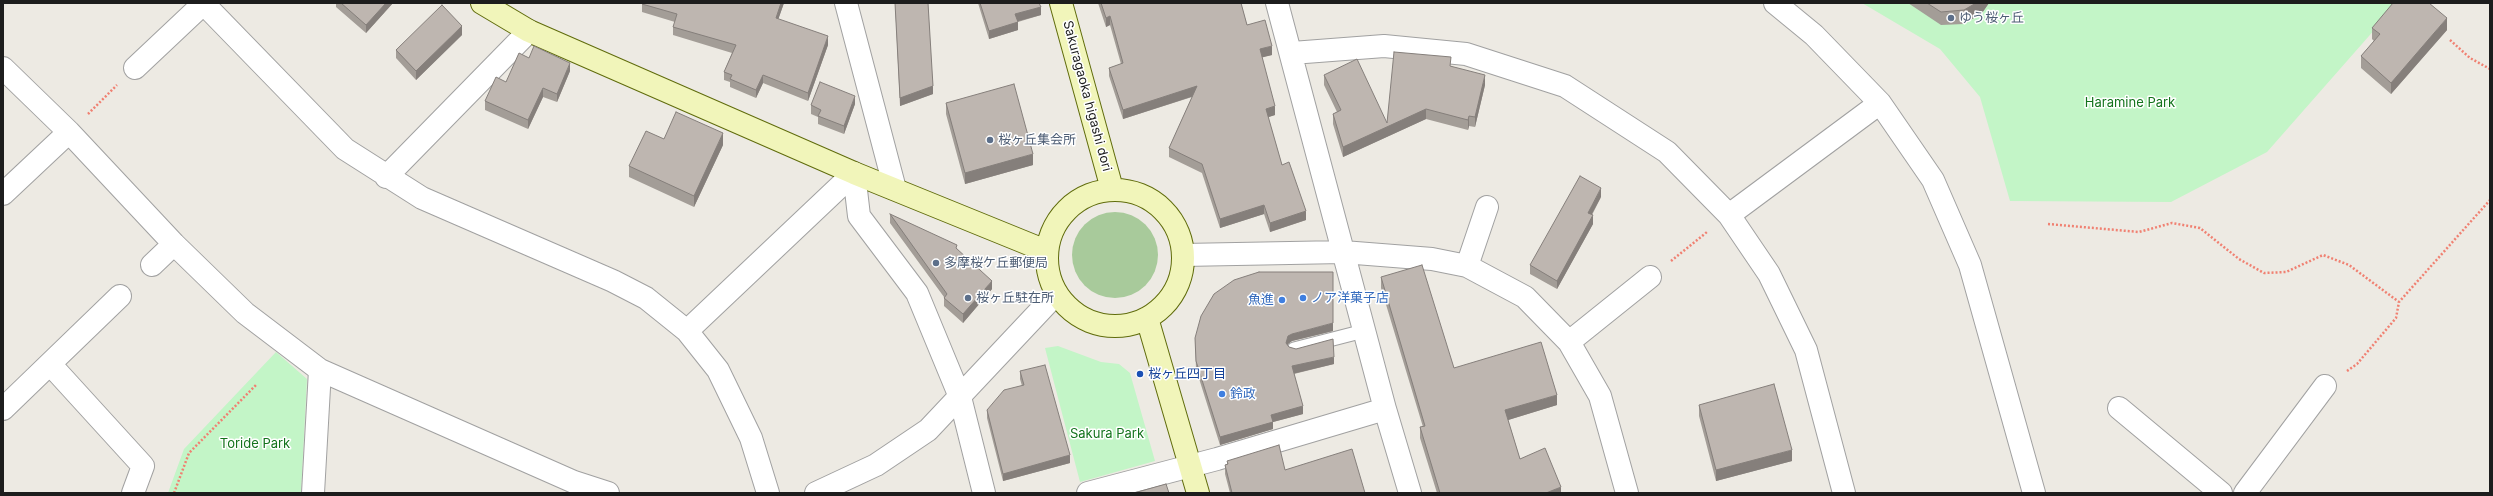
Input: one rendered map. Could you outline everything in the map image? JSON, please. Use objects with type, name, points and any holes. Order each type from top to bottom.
[{"type":"street","points":[[135,68],[203,3],[345,149],[386,177],[422,198],[613,281],[646,298],[687,331],[718,370],[751,438],[768,493]]},
{"type":"street","points":[[482,3],[529,31],[854,174],[895,189],[1046,251]]},
{"type":"street","points":[[846,3],[895,189]]},
{"type":"street","name":"Sakuragaoka higashi dori","points":[[1061,3],[1112,189]]},
{"type":"street","points":[[1277,3],[1292,53],[1385,409],[1410,493]]},
{"type":"street","points":[[1775,3],[1814,35],[1880,103],[1933,180],[1970,265],[2034,493]]},
{"type":"street","points":[[386,177],[529,31]]},
{"type":"street","points":[[1292,53],[1384,46],[1466,54],[1565,86],[1667,152],[1729,215],[1769,274],[1806,350],[1844,493]]},
{"type":"street","points":[[3,68],[69,132],[174,244],[245,313],[320,370],[574,482],[608,493]]},
{"type":"street","points":[[1729,215],[1880,103]]},
{"type":"street","points":[[3,194],[69,132]]},
{"type":"street","points":[[687,331],[854,174]]},
{"type":"street","points":[[854,174],[859,216],[917,292],[960,397],[984,493]]},
{"type":"street","points":[[1112,189],[1134,192],[1153,201],[1168,215],[1179,234],[1183,255],[1181,275],[1173,293],[1160,308],[1147,318],[1124,326],[1105,326],[1086,320],[1069,309],[1056,294],[1048,273],[1046,251],[1052,232],[1062,215],[1075,202],[1093,193],[1112,189]]},
{"type":"street","points":[[1467,266],[1487,207]]},
{"type":"street","points":[[152,265],[174,244]]},
{"type":"street","points":[[1183,255],[1343,252],[1432,259],[1467,266],[1525,297],[1569,342],[1600,396],[1627,493]]},
{"type":"street","points":[[1569,342],[1650,277]]},
{"type":"street","points":[[816,493],[876,465],[928,430],[1056,294]]},
{"type":"street","points":[[3,409],[120,296]]},
{"type":"street","points":[[1147,318],[1198,493]]},
{"type":"street","points":[[50,364],[143,466],[133,493]]},
{"type":"street","points":[[313,493],[320,370]]},
{"type":"street","points":[[2245,493],[2325,386]]},
{"type":"street","points":[[2119,408],[2221,493]]},
{"type":"street","points":[[1088,493],[1191,466],[1385,409]]},
{"type":"lane","points":[[1294,349],[1364,331]]},
{"type":"path","points":[[2450,40],[2470,58],[2490,70]]},
{"type":"path","points":[[69,132],[135,68]]},
{"type":"path","points":[[2357,364],[2396,318],[2398,302],[2490,200]]},
{"type":"path","points":[[1650,277],[1729,215]]},
{"type":"path","points":[[2048,224],[2139,232],[2172,222],[2200,228],[2239,259],[2264,273],[2286,272],[2323,255],[2349,265],[2398,302]]},
{"type":"path","points":[[174,493],[189,453],[257,384]]},
{"type":"green space","name":"Haramine Park","points":[[1862,3],[2398,3],[2267,152],[2171,202],[2010,201],[1980,97],[1940,49]]},
{"type":"green space","points":[[1107,212],[1123,212],[1132,215],[1146,224],[1155,238],[1158,247],[1158,263],[1155,272],[1146,286],[1132,295],[1123,298],[1107,298],[1091,291],[1084,286],[1079,279],[1072,263],[1072,247],[1079,231],[1084,224],[1091,219]]},
{"type":"green space","name":"Sakura Park","points":[[1058,346],[1101,362],[1119,364],[1130,373],[1155,461],[1080,482],[1045,348]]},
{"type":"green space","name":"Toride Park","points":[[276,352],[307,379],[301,493],[168,493],[184,449]]},
{"type":"building","points":[[341,3],[386,3],[366,25]]},
{"type":"building","points":[[642,3],[781,3],[776,18],[828,36],[808,93],[763,75],[756,90],[730,79],[732,75],[724,72],[736,45],[673,27],[677,14]]},
{"type":"building","points":[[895,3],[928,3],[933,86],[900,98]]},
{"type":"building","points":[[980,3],[1039,3],[1041,7],[1015,14],[1018,22],[989,31]]},
{"type":"building","points":[[1101,3],[1241,3],[1247,25],[1265,20],[1272,46],[1260,49],[1275,106],[1266,109],[1282,165],[1289,162],[1306,211],[1270,223],[1264,205],[1220,219],[1202,164],[1169,148],[1197,86],[1123,110],[1109,68],[1123,63],[1110,16],[1106,18]]},
{"type":"building","points":[[1927,3],[1976,3],[1964,10],[1941,12]]},
{"type":"building","points":[[2393,3],[2429,3],[2447,18],[2391,83],[2361,56],[2380,34],[2372,28]]},
{"type":"building","points":[[442,5],[462,26],[416,71],[396,50]]},
{"type":"building","points":[[534,46],[570,63],[557,94],[543,88],[528,120],[485,101],[496,77],[506,82],[519,53],[529,58]]},
{"type":"building","points":[[1394,52],[1451,57],[1450,66],[1485,75],[1475,117],[1469,116],[1468,120],[1426,109],[1343,147],[1333,114],[1341,110],[1324,75],[1357,59],[1387,123]]},
{"type":"building","points":[[820,82],[855,96],[844,126],[818,116],[821,110],[811,105]]},
{"type":"building","name":"桜ヶ丘集会所","points":[[1014,84],[1033,154],[965,173],[946,103]]},
{"type":"building","points":[[676,112],[723,133],[694,196],[629,166],[646,131],[664,139]]},
{"type":"building","points":[[1580,176],[1601,188],[1588,213],[1593,215],[1557,281],[1530,265]]},
{"type":"building","points":[[890,214],[957,245],[956,248],[992,281],[963,314],[944,298],[947,294]]},
{"type":"building","points":[[1422,265],[1454,368],[1541,342],[1557,395],[1505,410],[1520,459],[1545,448],[1561,487],[1546,493],[1440,493],[1420,427],[1425,426],[1381,277]]},
{"type":"building","points":[[1259,272],[1333,272],[1333,323],[1292,334],[1288,336],[1286,343],[1289,347],[1296,349],[1333,339],[1334,357],[1292,366],[1303,406],[1271,415],[1273,422],[1220,437],[1196,361],[1195,338],[1201,316],[1214,294],[1234,280]]},
{"type":"building","points":[[1045,365],[1070,455],[1003,474],[987,410],[1004,390],[1024,385],[1020,371]]},
{"type":"building","points":[[1774,384],[1792,450],[1716,470],[1699,405]]},
{"type":"building","points":[[1279,445],[1285,470],[1352,449],[1365,493],[1232,493],[1225,465],[1228,464],[1227,461]]},
{"type":"building","points":[[1166,484],[1169,493],[1134,493]]},
{"type":"place","name":"ゆう桜ヶ丘","points":[[1951,18]]},
{"type":"place","name":"桜ヶ丘集会所","points":[[990,140]]},
{"type":"place","name":"多摩桜ケ丘郵便局","points":[[936,263]]},
{"type":"place","name":"桜ヶ丘駐在所","points":[[968,298]]},
{"type":"place","name":"ノア洋菓子店","points":[[1303,298]]},
{"type":"place","name":"魚進","points":[[1282,300]]},
{"type":"place","name":"桜ヶ丘四丁目","points":[[1140,374]]},
{"type":"place","name":"鈴政","points":[[1222,394]]}]
